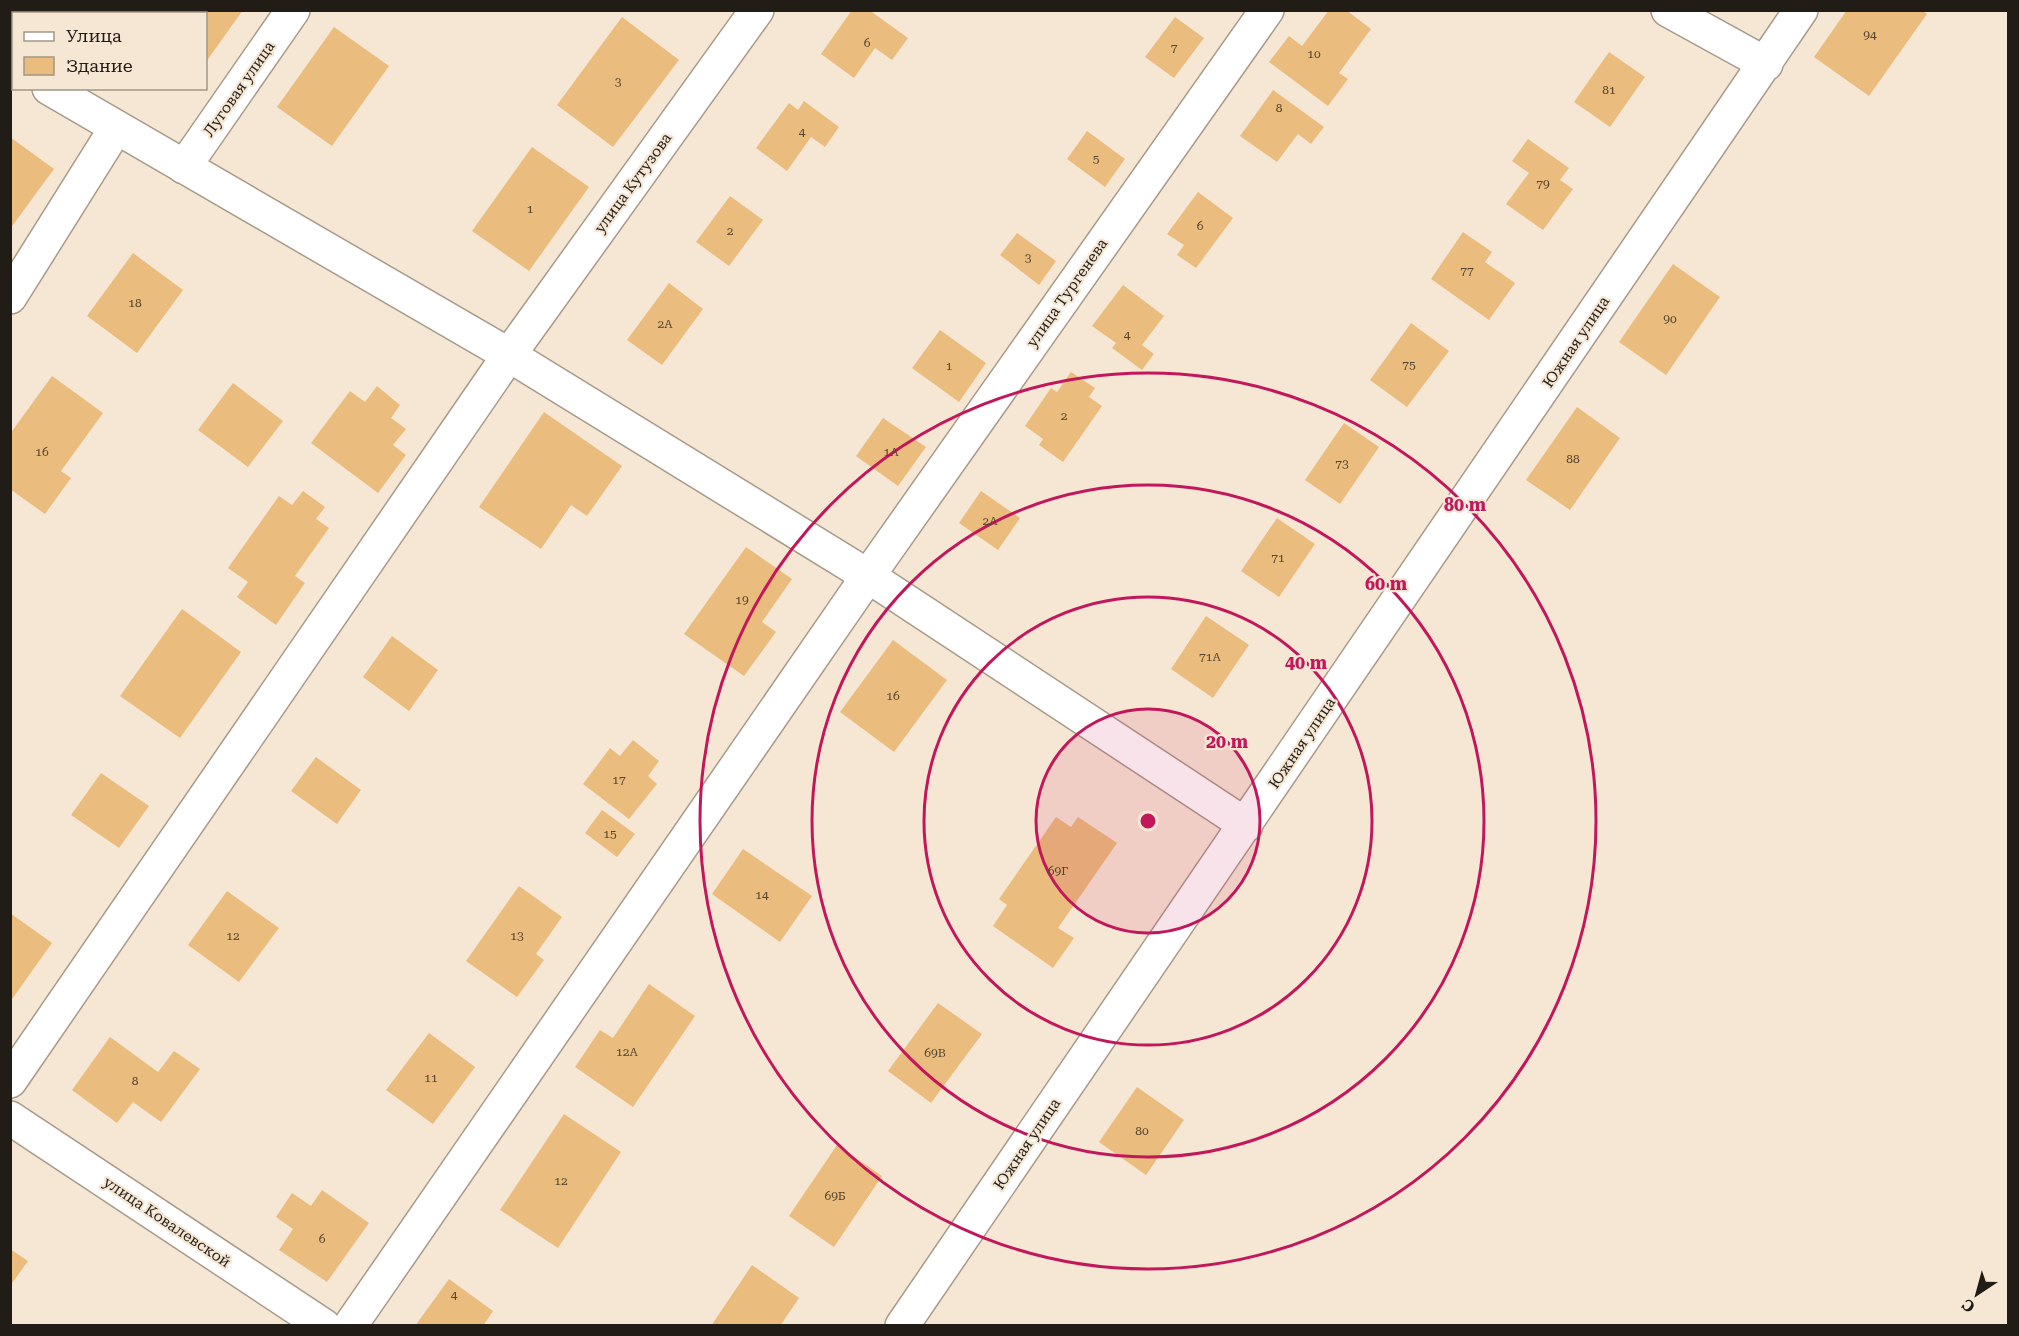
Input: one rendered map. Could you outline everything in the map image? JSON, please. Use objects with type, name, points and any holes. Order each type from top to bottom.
[{"type":"street","name":"Луговая улица","points":[[184,167],[294,10]]},
{"type":"street","name":"улица Кутузова","points":[[10,1081],[509,354],[757,10]]},
{"type":"street","name":"улица Тургенева","points":[[350,1326],[868,576],[1267,10]]},
{"type":"street","points":[[1668,10],[1766,64]]},
{"type":"street","name":"Южная улица","points":[[902,1326],[1801,10]]},
{"type":"street","points":[[52,90],[509,354],[868,576],[1246,825]]},
{"type":"street","points":[[10,297],[116,128]]},
{"type":"street","name":"улица Ковалевской","points":[[10,1118],[324,1326]]},
{"type":"building","points":[[185,10],[243,10],[207,61],[207,12],[184,12]]},
{"type":"building","points":[[852,10],[869,10],[908,38],[892,60],[875,48],[854,78],[821,54]]},
{"type":"building","points":[[1329,10],[1346,10],[1371,29],[1339,73],[1348,79],[1328,106],[1269,62],[1289,36],[1302,46]]},
{"type":"building","points":[[1847,10],[1922,10],[1927,14],[1869,96],[1814,57]]},
{"type":"building","points":[[622,17],[679,60],[613,147],[557,105]]},
{"type":"building","points":[[1175,17],[1204,38],[1174,78],[1145,57]]},
{"type":"building","points":[[334,27],[389,66],[332,146],[277,107]]},
{"type":"building","points":[[1609,52],[1645,77],[1610,127],[1574,102]]},
{"type":"building","points":[[1273,90],[1324,127],[1311,144],[1298,134],[1277,162],[1240,136]]},
{"type":"building","points":[[804,101],[839,127],[825,147],[811,137],[787,171],[756,148],[789,103],[798,110]]},
{"type":"building","points":[[1087,131],[1125,159],[1105,187],[1067,159]]},
{"type":"building","points":[[10,137],[54,169],[10,229]]},
{"type":"building","points":[[1528,139],[1569,168],[1560,180],[1573,189],[1543,230],[1506,204],[1529,173],[1512,161]]},
{"type":"building","points":[[532,147],[589,187],[529,271],[472,231]]},
{"type":"building","points":[[1198,192],[1233,218],[1196,268],[1177,255],[1184,245],[1167,234]]},
{"type":"building","points":[[730,196],[763,220],[729,266],[696,242]]},
{"type":"building","points":[[1463,232],[1492,252],[1485,262],[1515,283],[1489,320],[1431,279]]},
{"type":"building","points":[[1017,233],[1056,261],[1039,285],[1000,255]]},
{"type":"building","points":[[133,253],[183,290],[137,353],[87,316]]},
{"type":"building","points":[[1673,264],[1720,297],[1666,375],[1619,342]]},
{"type":"building","points":[[669,283],[703,309],[662,365],[627,340]]},
{"type":"building","points":[[1123,285],[1164,316],[1142,345],[1154,354],[1142,370],[1112,348],[1116,343],[1092,326]]},
{"type":"building","points":[[1411,323],[1449,351],[1407,407],[1370,380]]},
{"type":"building","points":[[940,330],[986,363],[959,402],[912,368]]},
{"type":"building","points":[[1071,372],[1095,388],[1089,397],[1102,406],[1063,462],[1039,445],[1043,439],[1025,426],[1051,388],[1057,392]]},
{"type":"building","points":[[52,376],[103,413],[61,471],[71,478],[45,514],[10,489],[10,434]]},
{"type":"building","points":[[233,383],[283,421],[248,467],[198,430]]},
{"type":"building","points":[[377,386],[400,405],[391,418],[406,429],[393,445],[406,455],[378,493],[311,443],[350,391],[365,402]]},
{"type":"building","points":[[1577,407],[1620,438],[1570,510],[1526,480]]},
{"type":"building","points":[[544,412],[622,466],[587,516],[571,505],[541,549],[479,507]]},
{"type":"building","points":[[883,418],[926,447],[898,486],[856,456]]},
{"type":"building","points":[[1344,423],[1379,447],[1340,504],[1305,480]]},
{"type":"building","points":[[303,491],[325,507],[316,519],[329,528],[295,576],[305,583],[276,625],[237,597],[248,582],[228,568],[279,496],[292,505]]},
{"type":"building","points":[[981,491],[1020,518],[998,550],[959,523]]},
{"type":"building","points":[[1277,518],[1315,544],[1279,597],[1241,571]]},
{"type":"building","points":[[746,547],[792,579],[762,622],[776,632],[744,676],[684,634]]},
{"type":"building","points":[[182,609],[241,652],[180,738],[120,696]]},
{"type":"building","points":[[1206,616],[1249,645],[1213,698],[1171,669]]},
{"type":"building","points":[[392,636],[438,670],[409,711],[363,677]]},
{"type":"building","points":[[893,640],[947,680],[894,752],[840,712]]},
{"type":"building","points":[[633,740],[659,761],[648,776],[657,784],[629,819],[583,784],[610,748],[620,756]]},
{"type":"building","points":[[316,757],[361,790],[337,824],[291,791]]},
{"type":"building","points":[[101,773],[149,806],[119,848],[71,815]]},
{"type":"building","points":[[602,810],[635,834],[617,857],[585,833]]},
{"type":"building","points":[[1056,817],[1071,827],[1078,817],[1117,843],[1058,928],[1074,938],[1053,968],[993,926],[1007,905],[999,899]]},
{"type":"building","points":[[743,849],[812,896],[780,942],[712,894]]},
{"type":"building","points":[[519,886],[562,917],[536,954],[544,960],[517,997],[466,961]]},
{"type":"building","points":[[227,891],[279,928],[239,982],[188,945]]},
{"type":"building","points":[[10,913],[52,943],[10,1002]]},
{"type":"building","points":[[649,984],[695,1016],[633,1107],[575,1067],[600,1030],[613,1038]]},
{"type":"building","points":[[938,1003],[982,1034],[931,1103],[888,1071]]},
{"type":"building","points":[[429,1033],[475,1067],[433,1124],[386,1090]]},
{"type":"building","points":[[110,1037],[158,1072],[174,1051],[200,1069],[161,1122],[133,1102],[117,1123],[72,1090]]},
{"type":"building","points":[[1137,1087],[1184,1120],[1146,1175],[1099,1142]]},
{"type":"building","points":[[564,1114],[621,1152],[558,1248],[500,1210]]},
{"type":"building","points":[[837,1145],[882,1176],[834,1247],[789,1216]]},
{"type":"building","points":[[322,1190],[369,1223],[327,1282],[279,1250],[293,1229],[276,1217],[292,1193],[311,1206]]},
{"type":"building","points":[[10,1249],[28,1261],[10,1286]]},
{"type":"building","points":[[752,1265],[799,1298],[780,1326],[711,1326]]},
{"type":"building","points":[[449,1279],[493,1311],[483,1326],[415,1326]]}]
